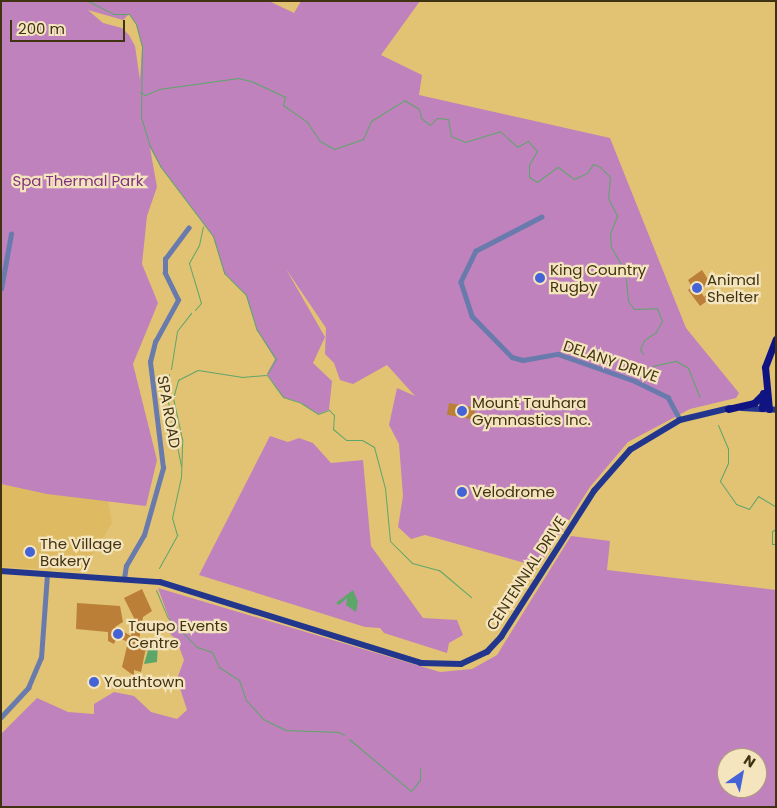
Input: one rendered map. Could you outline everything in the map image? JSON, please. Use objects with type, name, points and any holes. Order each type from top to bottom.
[{"type":"highway","points":[[728,408],[754,403],[763,394],[766,361],[776,339]]},
{"type":"highway","points":[[765,386],[769,409]]},
{"type":"highway","points":[[763,394],[769,409]]},
{"type":"main road","name":"CENTENNIAL DRIVE","points":[[124,578],[181,588],[421,663],[461,664],[487,652],[501,637],[616,464],[640,441],[680,420],[728,408],[769,409]]},
{"type":"main road","points":[[1,571],[124,578]]},
{"type":"street","name":"DELANY DRIVE","points":[[542,217],[476,251],[461,282],[465,305],[472,316],[512,357],[526,360],[558,354],[635,381],[668,397],[680,420]]},
{"type":"street","name":"SPA ROAD","points":[[124,578],[126,566],[144,535],[163,468],[150,362],[155,342],[178,300],[165,273],[165,259],[188,228]]},
{"type":"street","points":[[1,289],[11,234]]},
{"type":"street","points":[[1,717],[28,688],[41,658],[47,574]]},
{"type":"shaded area","points":[[1,484],[108,500],[112,523],[83,571],[1,567]]},
{"type":"shaded area","points":[[353,590],[358,602],[356,612],[346,605],[347,598],[339,605],[336,603]]},
{"type":"shaded area","points":[[158,642],[157,662],[144,664],[149,647]]},
{"type":"green space","name":"Spa Thermal Park","points":[[1,1],[269,1],[294,13],[301,1],[420,1],[381,55],[422,75],[419,95],[610,138],[686,328],[739,393],[736,398],[690,409],[628,442],[590,487],[539,567],[425,535],[411,539],[398,527],[403,496],[399,444],[389,425],[397,388],[415,396],[387,365],[353,384],[340,380],[334,363],[325,354],[326,328],[286,269],[325,337],[313,363],[332,381],[329,410],[318,414],[301,403],[283,397],[267,374],[275,359],[257,330],[246,295],[224,273],[213,236],[160,166],[150,148],[157,187],[147,216],[142,264],[158,303],[133,364],[157,460],[146,506],[47,494],[1,484]],"holes":[[[88,10],[123,20],[129,14],[136,24],[142,47],[140,80],[135,46],[129,35],[122,28],[103,23]]]},
{"type":"green space","points":[[270,436],[288,442],[299,438],[313,443],[331,463],[363,460],[371,546],[423,618],[457,620],[463,635],[449,643],[447,653],[384,633],[380,628],[365,627],[199,575]]},
{"type":"green space","points":[[571,536],[610,541],[607,570],[776,590],[776,807],[1,807],[1,734],[37,698],[68,712],[94,714],[94,704],[114,692],[134,696],[151,712],[177,719],[187,710],[177,679],[184,660],[177,641],[164,627],[171,624],[158,588],[440,672],[472,669],[497,655]]},
{"type":"building","name":"Animal Shelter","points":[[702,270],[709,281],[701,292],[704,297],[711,292],[714,296],[700,306],[688,290],[692,287],[688,280]]},
{"type":"building","name":"Mount Tauhara Gymnastics Inc.","points":[[449,403],[476,408],[474,420],[447,415]]},
{"type":"building","name":"Taupo Events Centre","points":[[142,589],[152,611],[143,617],[139,640],[147,643],[141,672],[134,670],[134,676],[122,667],[128,642],[117,637],[114,644],[108,641],[108,632],[76,629],[77,603],[120,606],[123,622],[115,627],[131,636],[134,618],[124,598]]},
{"type":"waterway","points":[[88,1],[114,14],[129,14],[136,24],[142,47],[141,117],[149,144],[160,166],[213,236],[224,273],[246,295],[257,330],[276,359],[267,374]]},
{"type":"waterway","points":[[140,92],[145,95],[159,89],[238,78],[251,81],[285,97],[283,105],[307,122],[320,141],[334,149],[363,139],[371,121],[404,100],[419,109],[421,118],[430,125],[437,118],[448,119],[451,136],[465,142],[500,131],[517,147],[528,141],[537,151],[529,165],[529,177],[537,182],[558,167],[574,179],[587,173],[593,164],[600,167],[610,177],[608,198],[617,216],[610,233],[611,247],[625,271],[628,301],[634,309],[657,308],[662,321],[656,332],[644,340],[640,349],[643,354]]},
{"type":"waterway","points":[[195,310],[201,303],[189,263],[199,245],[203,226]]},
{"type":"waterway","points":[[171,369],[177,331],[191,313]]},
{"type":"waterway","points":[[652,366],[676,361],[688,368],[700,397]]},
{"type":"waterway","points":[[159,568],[177,535],[172,518],[181,477],[182,439],[173,398],[178,380],[198,370],[242,377],[266,375]]},
{"type":"waterway","points":[[169,374],[168,402],[181,466]]},
{"type":"waterway","points":[[267,375],[283,397],[301,403],[318,414],[329,410],[334,415],[333,429],[346,440],[362,440],[374,447],[385,488],[390,541],[412,563],[439,570],[471,597]]},
{"type":"waterway","points":[[718,425],[728,448],[728,463],[720,481],[736,504],[749,509],[758,496],[776,507]]},
{"type":"waterway","points":[[776,529],[772,531],[772,544],[776,544]]},
{"type":"waterway","points":[[156,590],[168,618],[197,647],[212,652],[219,667],[239,680],[246,700],[263,719],[286,730],[339,732],[344,735]]},
{"type":"waterway","points":[[349,739],[411,791],[420,780],[420,768]]},
{"type":"place","name":"King Country Rugby","points":[[540,278]]},
{"type":"place","name":"Animal Shelter","points":[[697,288]]},
{"type":"place","name":"Mount Tauhara Gymnastics Inc.","points":[[462,411]]},
{"type":"place","name":"Velodrome","points":[[462,492]]},
{"type":"place","name":"The Village Bakery","points":[[30,552]]},
{"type":"place","name":"Taupo Events Centre","points":[[118,634]]},
{"type":"place","name":"Youthtown","points":[[94,682]]}]
